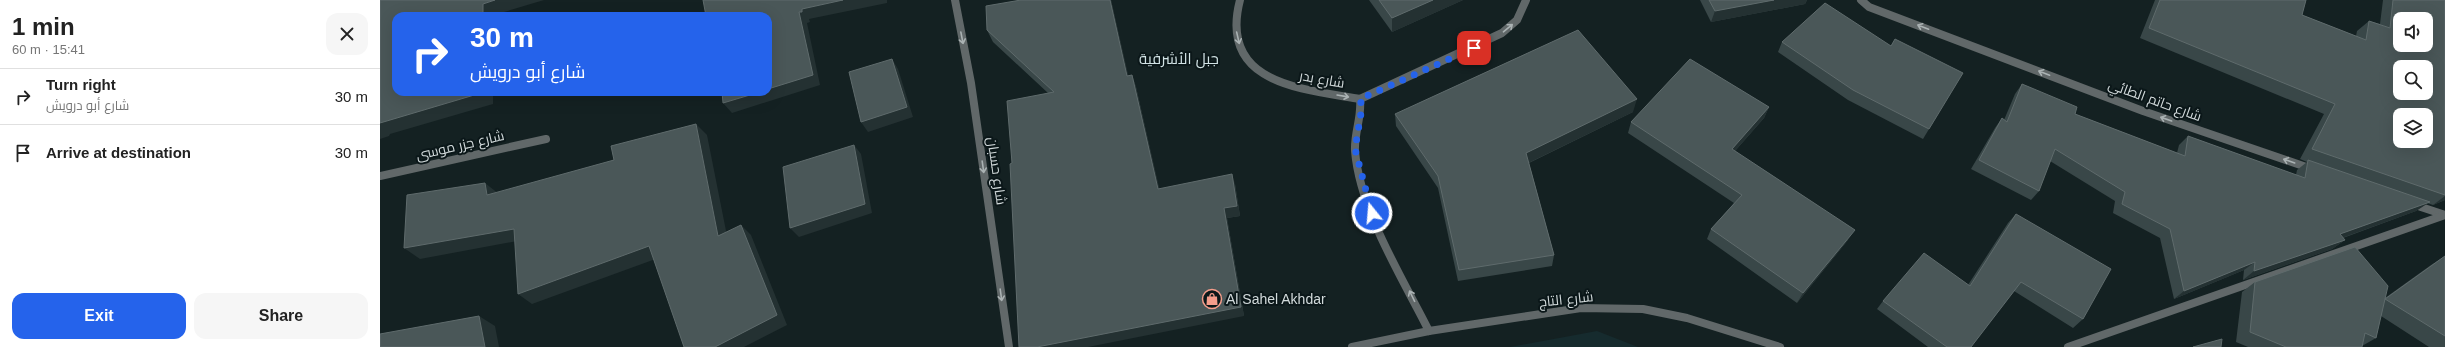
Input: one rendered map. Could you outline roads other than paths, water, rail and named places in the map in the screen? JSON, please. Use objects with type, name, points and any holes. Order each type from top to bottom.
[{"type":"street","name":"شارع حسبان","points":[[955,0],[971,83],[1009,347]]},
{"type":"street","name":"شارع بدر","points":[[1240,0],[1238,7],[1237,33],[1245,60],[1253,69],[1274,82],[1302,89],[1360,99],[1362,107],[1355,149],[1359,169],[1372,213],[1429,332]]},
{"type":"street","points":[[1360,99],[1502,33],[1517,20],[1526,0]]},
{"type":"street","name":"شارع حاتم الطائي","points":[[1861,0],[1869,7],[2143,111],[2317,171]]},
{"type":"street","name":"شارع جزر موسى","points":[[380,176],[546,139]]},
{"type":"street","points":[[2407,202],[2445,215]]},
{"type":"street","points":[[2068,347],[2445,215]]},
{"type":"street","name":"شارع التاج","points":[[1352,347],[1429,332],[1581,308],[1643,309],[1687,318],[1780,347]]},
{"type":"place","name":"Al Sahel Akhdar","points":[[1212,299]]},
{"type":"district","name":"جبل الأشرفية","points":[[1179,58]]}]
